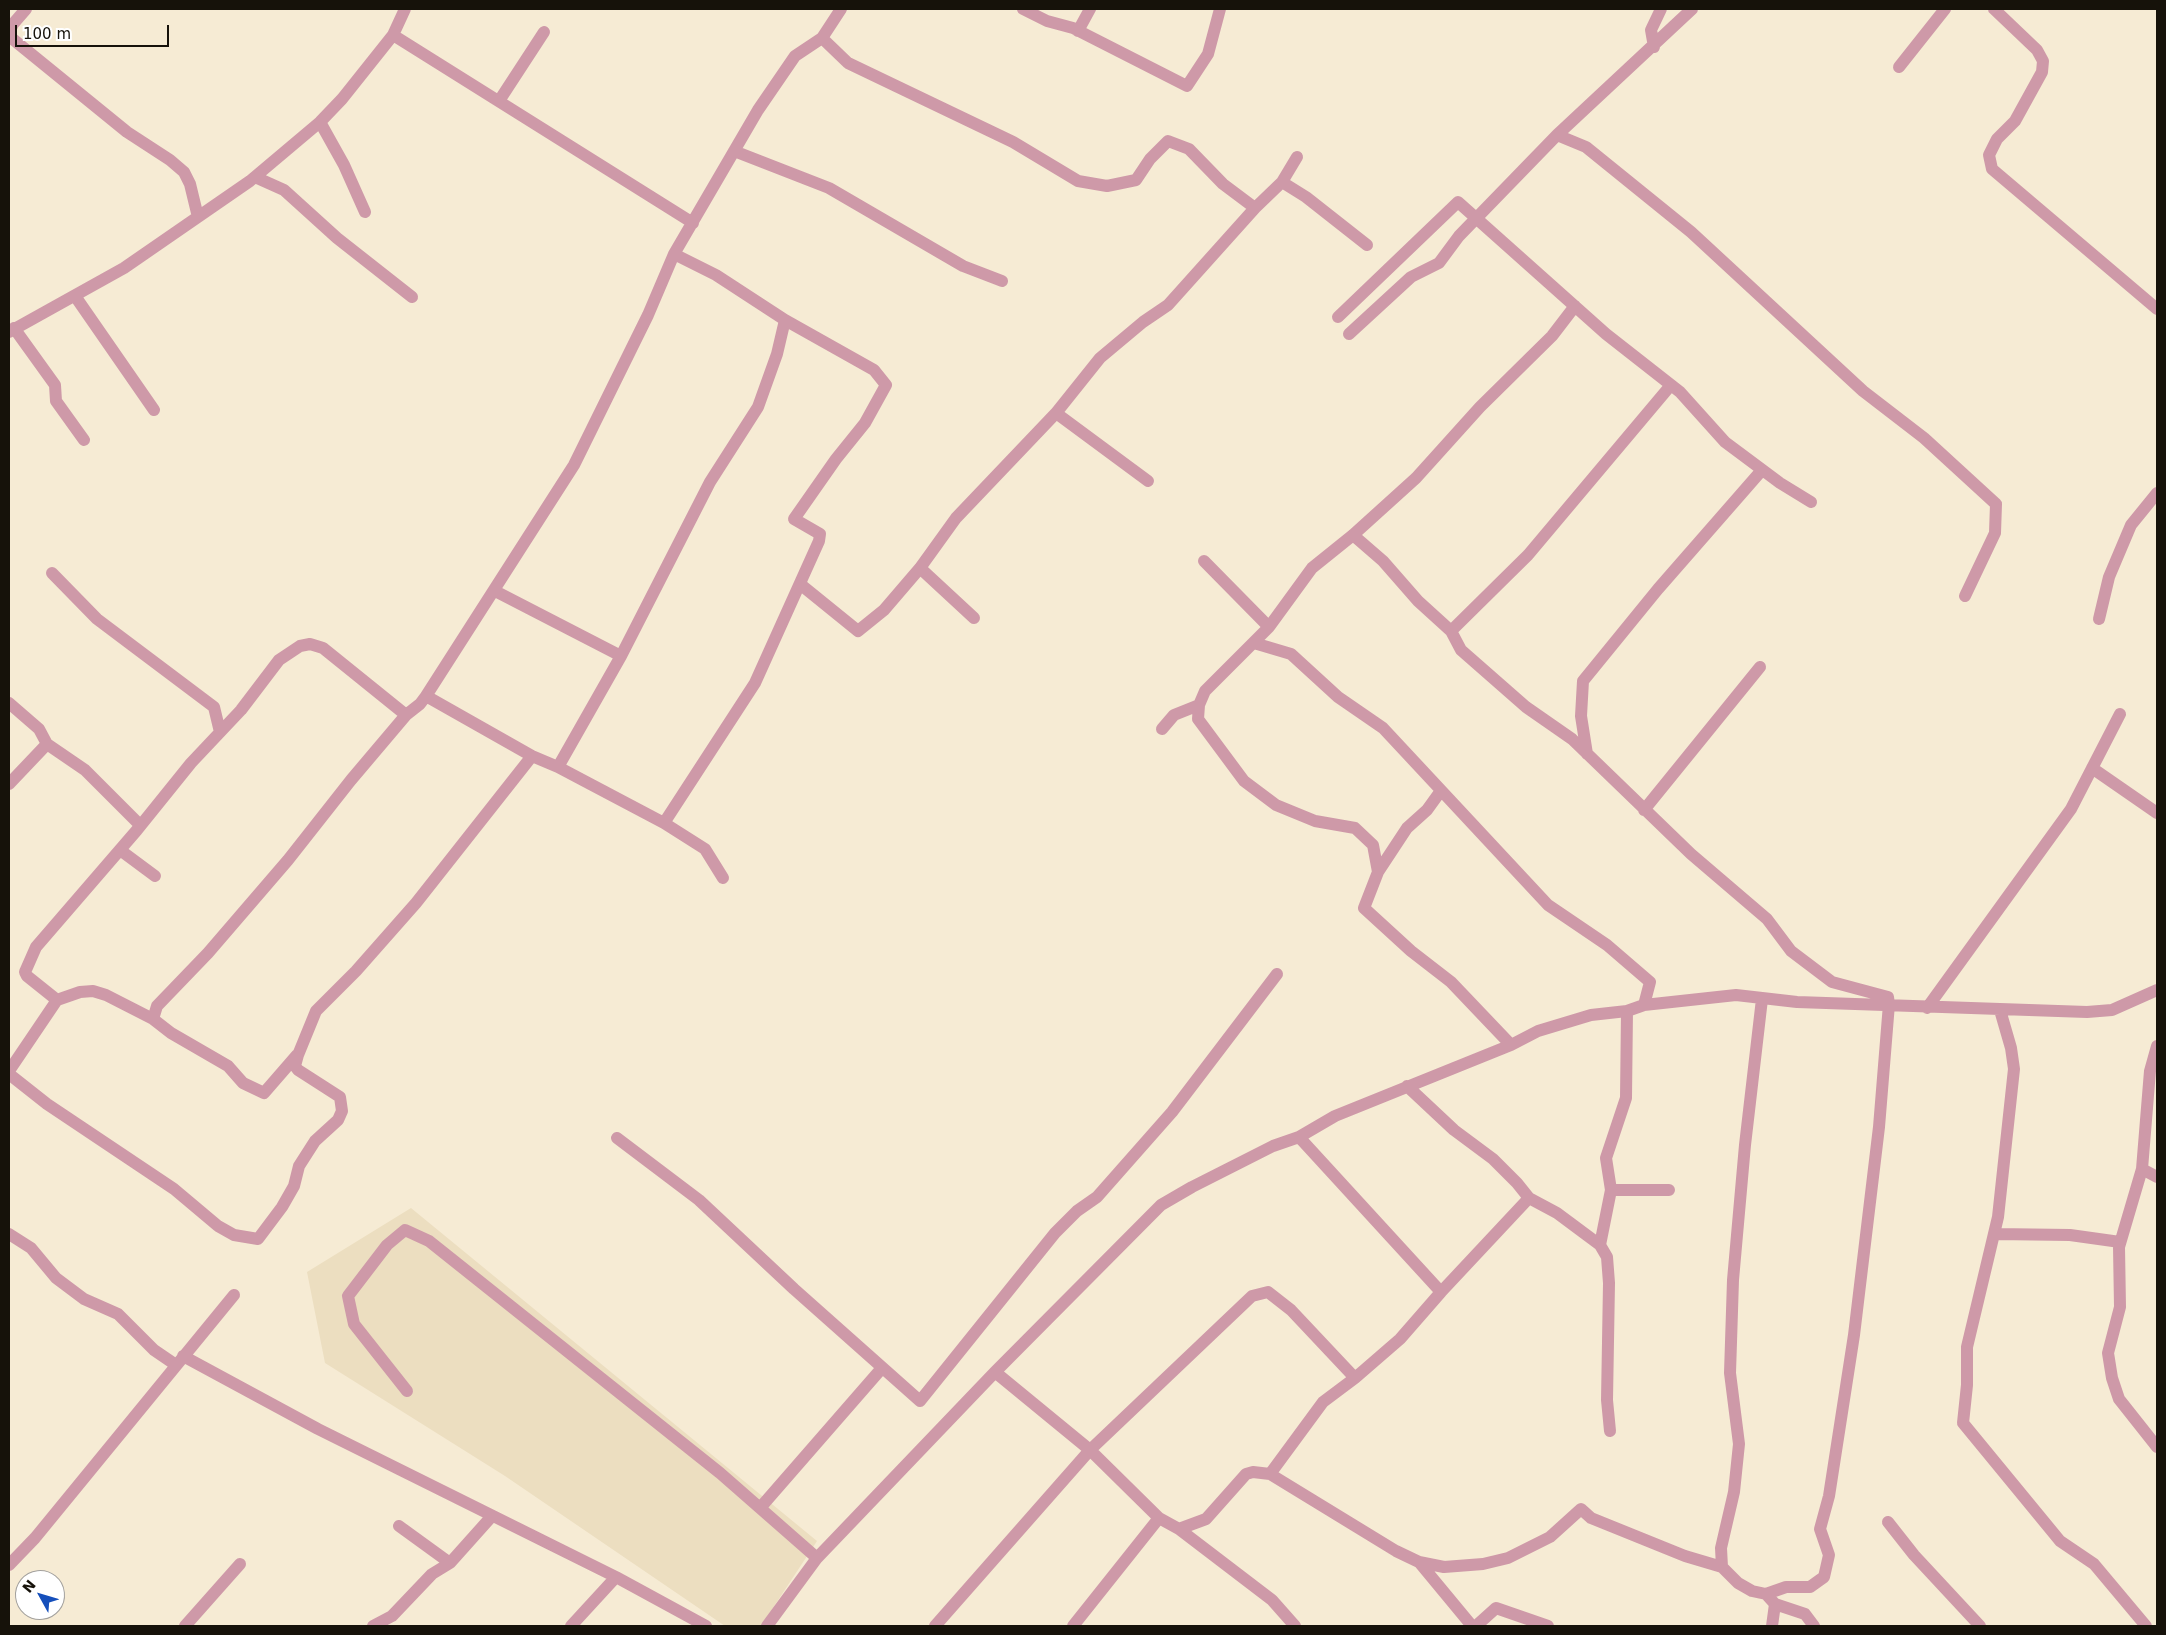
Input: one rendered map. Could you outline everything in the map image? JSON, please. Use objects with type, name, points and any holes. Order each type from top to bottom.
[{"type":"street","points":[[26,9],[13,24],[9,34],[127,132],[170,160],[184,172],[190,184],[198,217]]},
{"type":"street","points":[[84,440],[56,401],[55,385],[11,330],[124,268],[255,177],[320,122],[342,100],[393,34],[405,9]]},
{"type":"street","points":[[153,1019],[157,1006],[186,978],[288,860],[351,780],[406,715],[420,704],[426,696],[574,465],[648,315],[674,254],[734,151],[795,56],[822,38],[841,9]]},
{"type":"street","points":[[1023,9],[1047,21],[1078,31],[1187,86],[1208,54],[1220,9]]},
{"type":"street","points":[[1078,31],[1090,9]]},
{"type":"street","points":[[1654,47],[1651,30],[1661,9]]},
{"type":"street","points":[[1349,334],[1411,277],[1439,263],[1476,217],[1557,135],[1654,47],[1692,9]]},
{"type":"street","points":[[1899,67],[1945,9]]},
{"type":"street","points":[[1994,9],[2038,50],[2043,61],[2042,72],[2015,121],[1997,139],[1989,155],[1992,169],[2157,309]]},
{"type":"street","points":[[499,101],[544,32]]},
{"type":"street","points":[[393,34],[693,222]]},
{"type":"street","points":[[822,38],[848,63],[1013,142],[1078,181],[1107,186],[1136,180],[1150,159],[1168,141],[1189,149],[1223,184],[1255,208]]},
{"type":"street","points":[[320,122],[344,165],[365,212]]},
{"type":"street","points":[[1557,135],[1586,147],[1691,232],[1863,390],[1924,438],[1996,504],[1995,533],[1965,596]]},
{"type":"street","points":[[734,151],[828,188],[963,266],[1002,282]]},
{"type":"street","points":[[800,584],[858,631],[884,610],[920,568],[956,518],[1056,413],[1100,358],[1142,322],[1168,305],[1255,208],[1282,182],[1297,157]]},
{"type":"street","points":[[255,177],[284,190],[337,238],[412,297]]},
{"type":"street","points":[[1282,182],[1306,197],[1367,245]]},
{"type":"street","points":[[1338,317],[1458,202],[1606,334],[1671,385],[1725,442],[1762,470],[1811,502]]},
{"type":"street","points":[[664,823],[755,683],[800,584],[820,534],[794,519],[836,459],[865,423],[886,384],[874,370],[785,320],[716,275],[674,254]]},
{"type":"street","points":[[75,296],[154,410]]},
{"type":"street","points":[[1378,872],[1372,845],[1355,828],[1315,821],[1276,805],[1244,781],[1198,719],[1199,704],[1205,691],[1269,627],[1312,568],[1354,535],[1416,478],[1480,407],[1552,336],[1575,306]]},
{"type":"street","points":[[558,767],[621,656],[710,482],[758,408],[777,354],[785,320]]},
{"type":"street","points":[[1451,631],[1528,555],[1671,385]]},
{"type":"street","points":[[1056,413],[1148,481]]},
{"type":"street","points":[[1587,754],[1581,716],[1583,681],[1658,589],[1762,470]]},
{"type":"street","points":[[2099,619],[2109,577],[2131,526],[2157,493]]},
{"type":"street","points":[[1354,535],[1384,561],[1418,601],[1451,631],[1460,650],[1526,707],[1572,739],[1691,854],[1767,919],[1791,951],[1832,982],[1888,998],[1890,1004],[1880,1127],[1854,1335],[1829,1496],[1820,1529],[1829,1555],[1824,1577],[1810,1587],[1786,1586],[1766,1594]]},
{"type":"street","points":[[1204,561],[1269,627]]},
{"type":"street","points":[[920,568],[974,618]]},
{"type":"street","points":[[52,573],[97,619],[214,707],[220,732]]},
{"type":"street","points":[[495,591],[621,656]]},
{"type":"street","points":[[1254,643],[1291,654],[1338,697],[1383,728],[1440,792],[1548,905],[1607,945],[1650,982],[1644,1005]]},
{"type":"street","points":[[57,1000],[27,976],[25,972],[36,947],[138,829],[191,763],[241,710],[279,660],[300,646],[310,644],[323,648],[406,715]]},
{"type":"street","points":[[1644,810],[1760,667]]},
{"type":"street","points":[[426,696],[532,756],[558,767],[664,823],[705,849],[723,878]]},
{"type":"street","points":[[9,703],[39,729],[47,744],[85,770],[139,824],[138,829]]},
{"type":"street","points":[[1162,729],[1174,716],[1199,704]]},
{"type":"street","points":[[1927,1008],[2071,809],[2120,714]]},
{"type":"street","points":[[9,784],[47,744]]},
{"type":"street","points":[[298,1055],[264,1093],[243,1083],[228,1066],[171,1033],[153,1019],[106,995],[93,991],[80,992],[57,1000],[9,1072],[47,1104],[174,1189],[218,1226],[234,1235],[258,1239],[282,1207],[294,1186],[299,1166],[315,1141],[338,1120],[342,1111],[340,1097],[298,1070],[295,1066],[316,1011],[356,971],[416,903],[532,756]]},
{"type":"street","points":[[2092,768],[2157,813]]},
{"type":"street","points":[[1440,792],[1427,810],[1407,828],[1378,872],[1364,908],[1411,951],[1451,982],[1511,1045]]},
{"type":"street","points":[[120,850],[155,876]]},
{"type":"street","points":[[617,1138],[699,1200],[920,1401],[1055,1233],[1076,1211],[1096,1196],[1172,1112],[1277,974]]},
{"type":"street","points":[[1810,1001],[1832,982]]},
{"type":"street","points":[[767,1626],[817,1558],[994,1372],[1161,1205],[1273,1146],[1299,1137],[1336,1116],[1511,1045],[1538,1031],[1590,1015],[1627,1011],[1644,1005],[1736,995],[1762,999],[1890,1004],[1927,1008],[2112,1010],[2157,990]]},
{"type":"street","points":[[1722,1567],[1722,1548],[1734,1492],[1739,1444],[1730,1373],[1733,1280],[1745,1145],[1762,999]]},
{"type":"street","points":[[2000,1010],[2011,1048],[2014,1069],[1995,1234],[1967,1347],[1967,1384],[1962,1424],[2060,1541],[2094,1564],[2146,1626]]},
{"type":"street","points":[[1600,1245],[1611,1190],[1606,1158],[1626,1098],[1627,1011]]},
{"type":"street","points":[[2157,1046],[2150,1071],[2142,1170],[2120,1242],[2120,1307],[2108,1352],[2112,1378],[2119,1399],[2157,1447]]},
{"type":"street","points":[[1406,1086],[1454,1130],[1493,1159],[1517,1182],[1529,1198],[1557,1212],[1600,1245],[1607,1257],[1609,1283],[1607,1400],[1610,1431]]},
{"type":"street","points":[[1299,1137],[1441,1292]]},
{"type":"street","points":[[2142,1170],[2157,1177]]},
{"type":"street","points":[[1611,1190],[1669,1190]]},
{"type":"street","points":[[1270,1474],[1323,1402],[1400,1340],[1441,1292],[1529,1198]]},
{"type":"street","points":[[407,1391],[354,1324],[348,1296],[387,1245],[405,1230],[429,1241],[720,1473],[817,1558]]},
{"type":"street","points":[[9,1234],[30,1248],[56,1278],[84,1299],[118,1314],[154,1350],[616,1577],[706,1626]]},
{"type":"street","points":[[1995,1234],[2070,1235],[2120,1242]]},
{"type":"street","points":[[935,1626],[1090,1450],[1252,1296],[1268,1292],[1291,1310],[1355,1378]]},
{"type":"street","points":[[9,1565],[35,1538],[234,1295]]},
{"type":"street","points":[[760,1508],[882,1368]]},
{"type":"street","points":[[994,1372],[1090,1450],[1159,1518],[1179,1529],[1272,1600],[1295,1626]]},
{"type":"street","points":[[1179,1529],[1206,1519],[1246,1474],[1253,1472],[1270,1474],[1349,1524],[1418,1562],[1444,1567],[1483,1564],[1508,1558],[1550,1537],[1581,1509],[1591,1518],[1685,1556],[1722,1567],[1738,1583],[1766,1594],[1776,1604],[1804,1614],[1814,1626]]},
{"type":"street","points":[[373,1626],[392,1616],[432,1574],[450,1563],[492,1516]]},
{"type":"street","points":[[1073,1626],[1159,1518]]},
{"type":"street","points":[[1888,1522],[1914,1555],[1980,1626]]},
{"type":"street","points":[[399,1526],[450,1563]]},
{"type":"street","points":[[1418,1562],[1472,1626]]},
{"type":"street","points":[[185,1626],[240,1564]]},
{"type":"street","points":[[571,1626],[616,1577]]},
{"type":"street","points":[[1772,1626],[1776,1604]]},
{"type":"street","points":[[1476,1626],[1496,1608],[1548,1626]]},
{"type":"shaded area","points":[[411,1208],[817,1541],[761,1626],[725,1626],[505,1476],[325,1363],[307,1272]]}]
